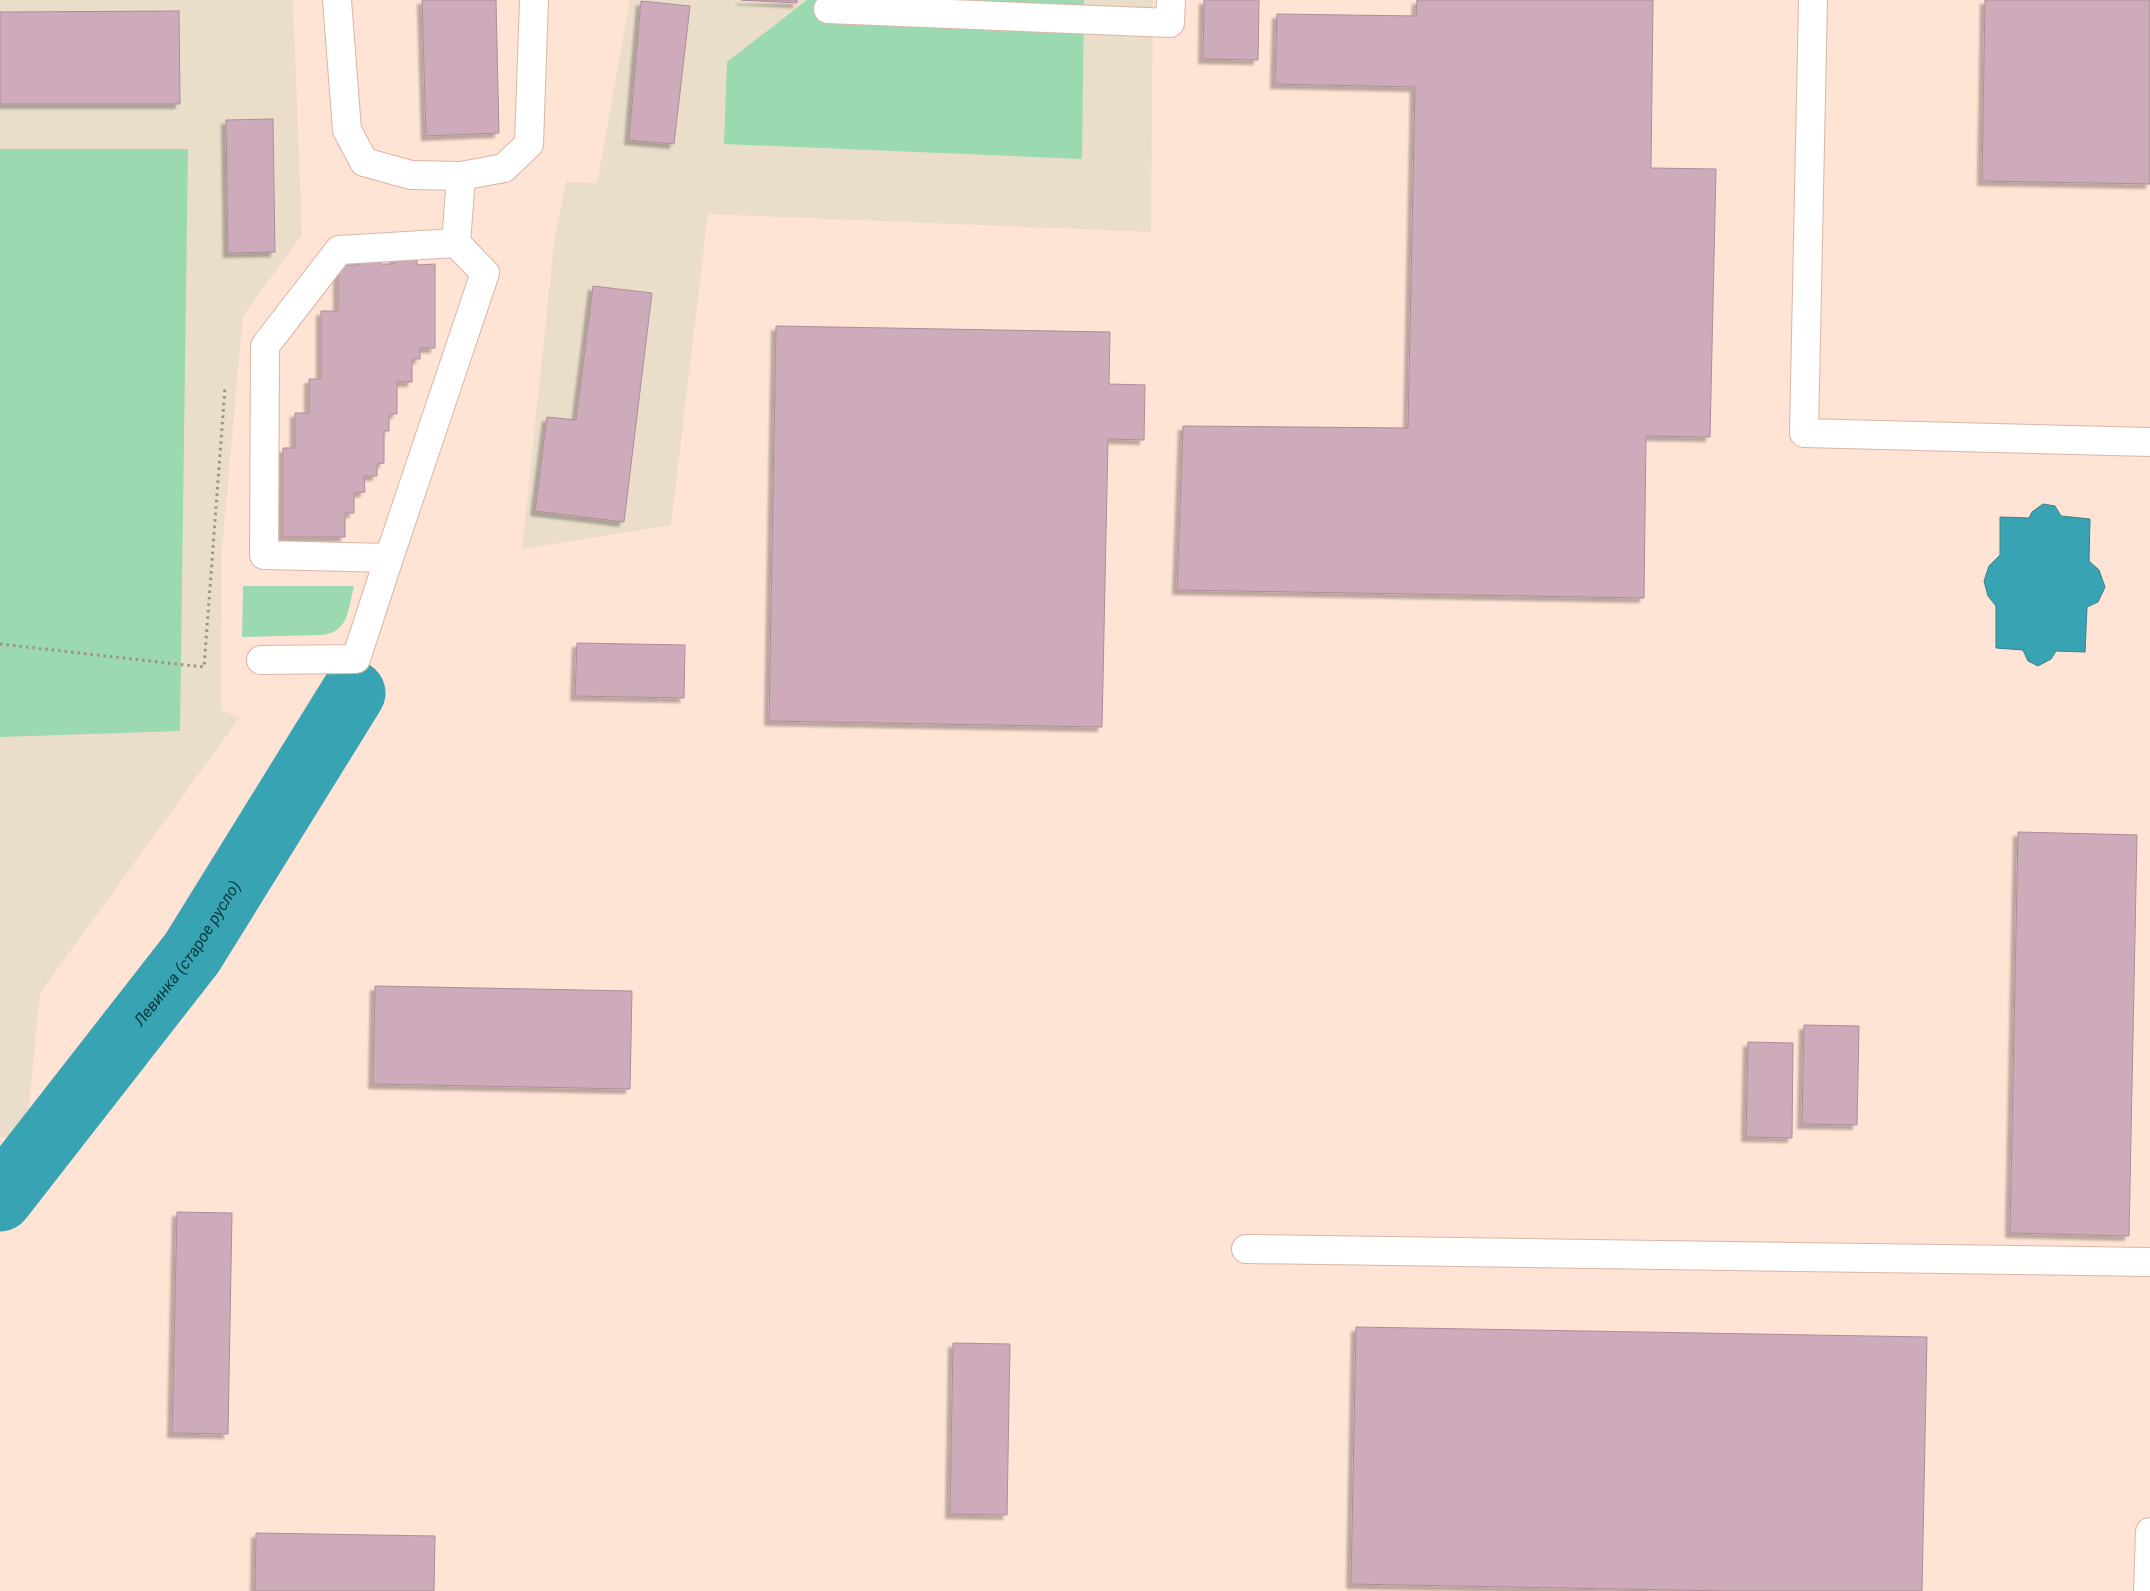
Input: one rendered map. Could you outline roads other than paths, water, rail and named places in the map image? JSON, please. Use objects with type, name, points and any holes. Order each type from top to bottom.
[{"type":"lane","points":[[337,0],[347,130],[364,162],[411,175],[461,176],[504,168],[529,144],[534,0]]},
{"type":"lane","points":[[828,9],[1170,23],[1171,0]]},
{"type":"lane","points":[[1813,0],[1804,433],[2150,442]]},
{"type":"lane","points":[[262,660],[356,659],[485,273],[456,243],[461,176]]},
{"type":"lane","points":[[389,558],[264,555],[265,346],[338,250],[456,243]]},
{"type":"lane","points":[[1246,1249],[2150,1262]]},
{"type":"lane","points":[[2148,1591],[2150,1532]]},
{"type":"water","points":[[2043,504],[2055,506],[2061,516],[2090,519],[2089,561],[2099,570],[2105,587],[2098,602],[2087,607],[2085,652],[2056,651],[2051,659],[2038,666],[2028,661],[2023,650],[1996,648],[1996,606],[1988,596],[1984,581],[1989,566],[2000,555],[2000,517],[2029,518],[2032,512]]},
{"type":"waterway","name":"Левинка (старое русло)","points":[[0,1199],[192,953],[353,693]]}]
